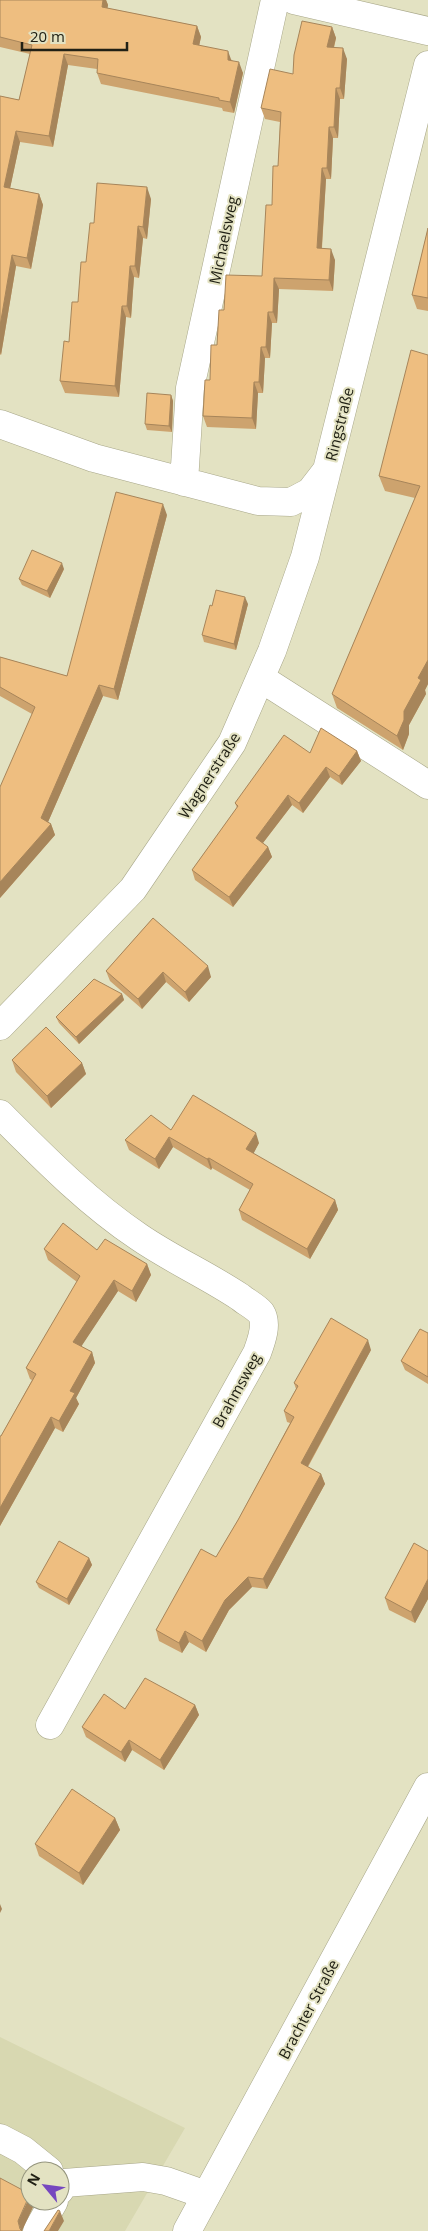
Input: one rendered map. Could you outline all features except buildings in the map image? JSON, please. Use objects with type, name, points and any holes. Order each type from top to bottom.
[{"type":"street","name":"Michaelsweg","points":[[184,482],[190,388],[275,0]]},
{"type":"street","points":[[294,0],[428,31]]},
{"type":"street","name":"Ringstraße","points":[[0,424],[94,458],[258,501],[291,502],[310,492],[327,470],[428,65]]},
{"type":"street","name":"Wagnerstraße","points":[[0,1026],[132,889],[232,743],[262,678],[305,557],[327,470]]},
{"type":"street","points":[[262,678],[428,785]]},
{"type":"street","name":"Brahmsweg","points":[[0,1114],[66,1179],[139,1237],[250,1304],[261,1313],[264,1324],[261,1343],[257,1353],[50,1724]]},
{"type":"street","name":"Brachter Straße","points":[[186,2231],[428,1787]]},
{"type":"street","points":[[0,2138],[23,2150],[34,2161]]},
{"type":"street","points":[[70,2184],[143,2178],[166,2181],[206,2195]]},
{"type":"street","points":[[37,2231],[46,2211]]},
{"type":"shaded area","points":[[0,2037],[185,2128],[125,2231],[0,2231]]}]
